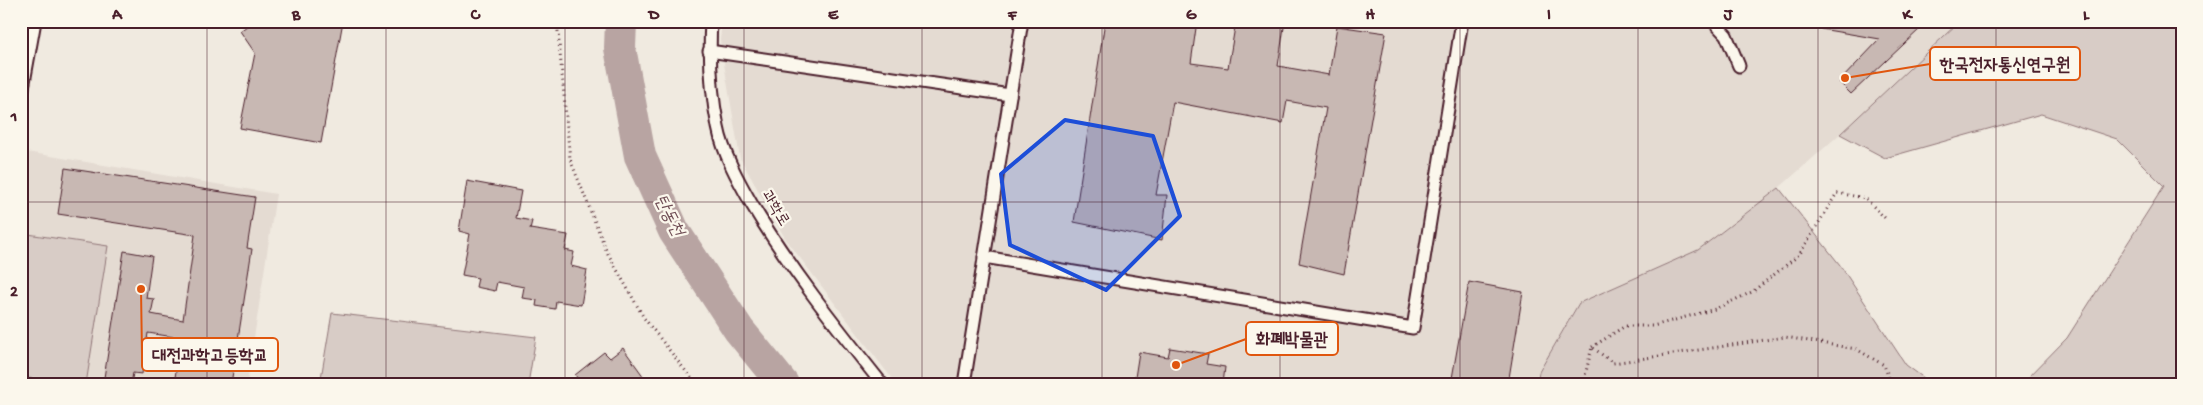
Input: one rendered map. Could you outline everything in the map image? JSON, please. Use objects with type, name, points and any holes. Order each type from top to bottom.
[{"type":"lane","points":[[21,99],[34,21]]},
{"type":"lane","name":"과학로","points":[[711,21],[709,51],[718,128],[736,176],[777,244],[820,305],[882,384]]},
{"type":"lane","points":[[964,384],[1022,21]]},
{"type":"lane","points":[[984,257],[1413,328],[1462,21]]},
{"type":"lane","points":[[1713,21],[1726,35],[1739,66]]},
{"type":"lane","points":[[709,51],[1010,95]]},
{"type":"path","points":[[646,21],[557,22],[570,159],[607,252],[644,318],[696,384]]},
{"type":"path","points":[[1583,384],[1592,347],[1625,326],[1653,326],[1715,309],[1752,292],[1799,255],[1837,193],[1865,198],[1888,220]]},
{"type":"path","points":[[1592,347],[1612,363],[1785,337],[1856,349],[1884,365],[1891,384]]},
{"type":"highlighted area","points":[[1065,120],[1153,136],[1180,216],[1106,290],[1010,245],[1001,174]]},
{"type":"shaded area","points":[[722,21],[1960,21],[1840,134],[1779,188],[1698,250],[1579,303],[1539,372],[1537,384],[896,384],[785,238],[740,158],[720,40]]},
{"type":"shaded area","points":[[1960,21],[2182,21],[2182,384],[2022,384],[2067,338],[2164,186],[2117,139],[2041,114],[1885,158],[1840,134]]},
{"type":"shaded area","points":[[21,151],[276,194],[247,384],[21,384]]},
{"type":"shaded area","points":[[1779,188],[1840,265],[1906,365],[1932,384],[1537,384],[1539,372],[1579,303],[1698,250]]},
{"type":"shaded area","points":[[21,233],[108,246],[86,384],[21,377]]},
{"type":"shaded area","points":[[332,313],[536,337],[528,384],[465,382],[465,384],[320,384]]},
{"type":"building","points":[[254,21],[343,21],[321,143],[240,128],[255,53],[240,31]]},
{"type":"building","points":[[1105,21],[1197,21],[1191,63],[1228,68],[1236,21],[1285,21],[1278,66],[1329,75],[1337,26],[1386,33],[1344,274],[1299,263],[1326,108],[1287,101],[1283,123],[1173,102],[1156,195],[1167,195],[1162,240],[1074,222]]},
{"type":"building","points":[[1822,21],[1915,21],[1921,28],[1851,94],[1839,82],[1880,39],[1821,29]]},
{"type":"building","points":[[65,168],[255,197],[247,248],[252,249],[231,384],[174,384],[181,338],[148,333],[142,374],[133,373],[131,384],[103,384],[124,251],[152,256],[146,298],[154,299],[151,314],[183,320],[195,235],[58,214]]},
{"type":"building","points":[[467,181],[521,191],[516,218],[532,221],[530,229],[568,235],[565,250],[574,252],[571,266],[587,270],[581,305],[556,301],[555,309],[536,306],[537,300],[522,298],[524,287],[497,282],[495,291],[476,287],[478,278],[462,275],[470,234],[459,231]]},
{"type":"building","points":[[1469,282],[1523,292],[1508,384],[1451,384]]},
{"type":"building","points":[[623,348],[649,384],[582,384],[575,375],[604,352],[610,358]]},
{"type":"building","points":[[1170,348],[1208,354],[1206,364],[1225,367],[1223,384],[1134,384],[1139,352],[1168,357]]},
{"type":"waterway","name":"탄동천","points":[[621,21],[620,48],[640,156],[674,231],[739,330],[783,384]]},
{"type":"place","name":"한국전자통신연구원","points":[[1845,78]]},
{"type":"place","name":"대전과학고등학교","points":[[141,289]]},
{"type":"place","name":"화폐박물관","points":[[1176,365]]}]
